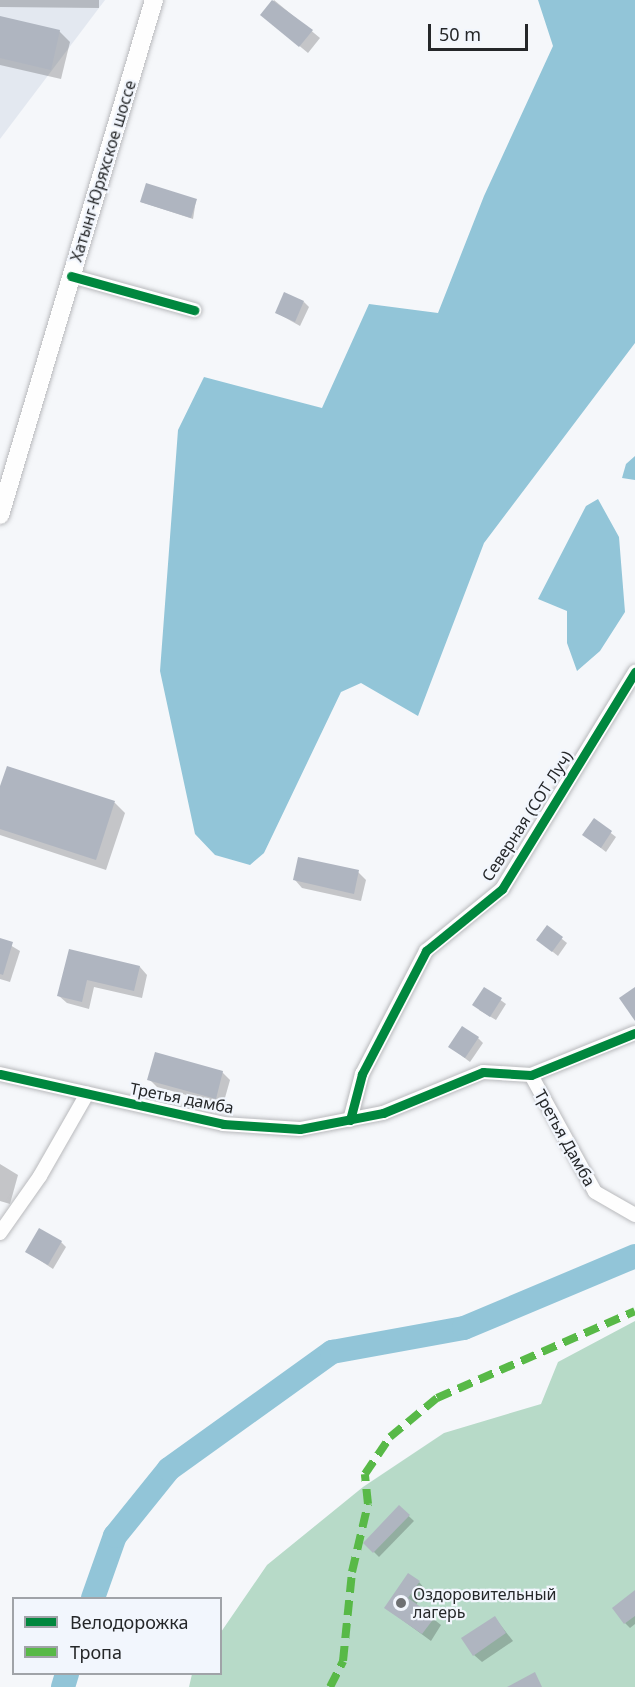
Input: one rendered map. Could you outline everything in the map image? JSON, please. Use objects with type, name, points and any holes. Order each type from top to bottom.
[{"type":"main road","name":"Хатынг-Юряхское шоссе","points":[[0,515],[4,481],[71,276],[154,0]]},
{"type":"street","points":[[71,276],[194,310]]},
{"type":"street","name":"Северная (СОТ Луч)","points":[[350,1120],[362,1074],[426,951],[502,889],[635,672]]},
{"type":"street","points":[[531,1075],[635,1033]]},
{"type":"street","name":"Третья дамба","points":[[0,1074],[223,1124],[300,1129],[383,1113],[483,1072],[531,1075]]},
{"type":"street","name":"Третья Дамба","points":[[531,1075],[595,1192],[635,1215]]},
{"type":"street","points":[[0,1233],[40,1176],[87,1094]]},
{"type":"shaded area","points":[[0,0],[105,0],[0,139]]},
{"type":"green space","points":[[635,1321],[635,1687],[189,1687],[192,1675],[222,1675],[222,1631],[267,1565],[363,1487],[444,1433],[541,1404],[558,1362]]},
{"type":"water","points":[[538,0],[635,0],[635,343],[484,543],[418,716],[361,683],[341,692],[264,853],[250,865],[215,855],[195,834],[160,671],[178,430],[204,377],[322,408],[369,304],[438,313],[484,196],[553,46]]},
{"type":"water","points":[[635,456],[635,480],[622,478],[626,464]]},
{"type":"water","points":[[598,499],[619,537],[625,612],[600,651],[577,671],[567,643],[567,611],[538,599],[586,506]]},
{"type":"building","points":[[272,0],[313,30],[299,47],[260,15]]},
{"type":"building","points":[[0,16],[60,30],[51,70],[0,58]]},
{"type":"building","points":[[146,183],[197,199],[191,218],[140,202]]},
{"type":"building","points":[[284,292],[304,301],[295,322],[275,313]]},
{"type":"building","points":[[7,766],[115,801],[96,860],[0,829],[0,786]]},
{"type":"building","points":[[594,818],[612,831],[601,848],[582,835]]},
{"type":"building","points":[[298,857],[359,870],[354,894],[293,880]]},
{"type":"building","points":[[547,925],[563,937],[552,952],[536,940]]},
{"type":"building","points":[[0,938],[13,942],[3,975],[0,974]]},
{"type":"building","points":[[69,949],[140,966],[134,991],[87,980],[82,1002],[57,996]]},
{"type":"building","points":[[484,987],[502,998],[490,1017],[472,1005]]},
{"type":"building","points":[[635,987],[635,1021],[619,998]]},
{"type":"building","points":[[462,1026],[479,1037],[465,1058],[448,1047]]},
{"type":"building","points":[[155,1052],[223,1071],[216,1099],[147,1080]]},
{"type":"building","points":[[39,1228],[62,1241],[48,1265],[25,1252]]},
{"type":"building","points":[[399,1505],[410,1515],[373,1553],[363,1543]]},
{"type":"building","name":"Оздоровительный лагерь","points":[[408,1573],[420,1581],[408,1598],[435,1617],[422,1634],[384,1608]]},
{"type":"building","points":[[635,1590],[635,1616],[624,1624],[612,1608]]},
{"type":"building","name":"Оздоровительный лагерь","points":[[495,1616],[506,1633],[473,1656],[461,1638]]},
{"type":"building","points":[[535,1672],[542,1687],[507,1687]]},
{"type":"waterway","points":[[93,1597],[115,1536],[169,1469],[332,1352],[464,1328],[635,1256]]},
{"type":"waterway","points":[[63,1687],[67,1675]]},
{"type":"marked path","points":[[330,1687],[343,1661],[352,1572],[368,1504],[365,1474],[390,1437],[437,1398],[635,1311]]},
{"type":"cycle path","points":[[71,276],[194,310]]},
{"type":"cycle path","points":[[350,1120],[362,1074],[426,951],[502,889],[635,672]]},
{"type":"cycle path","points":[[0,1074],[223,1124],[300,1129],[383,1113],[483,1072],[531,1075],[635,1033]]},
{"type":"place","name":"Оздоровительный лагерь","points":[[401,1603]]}]
